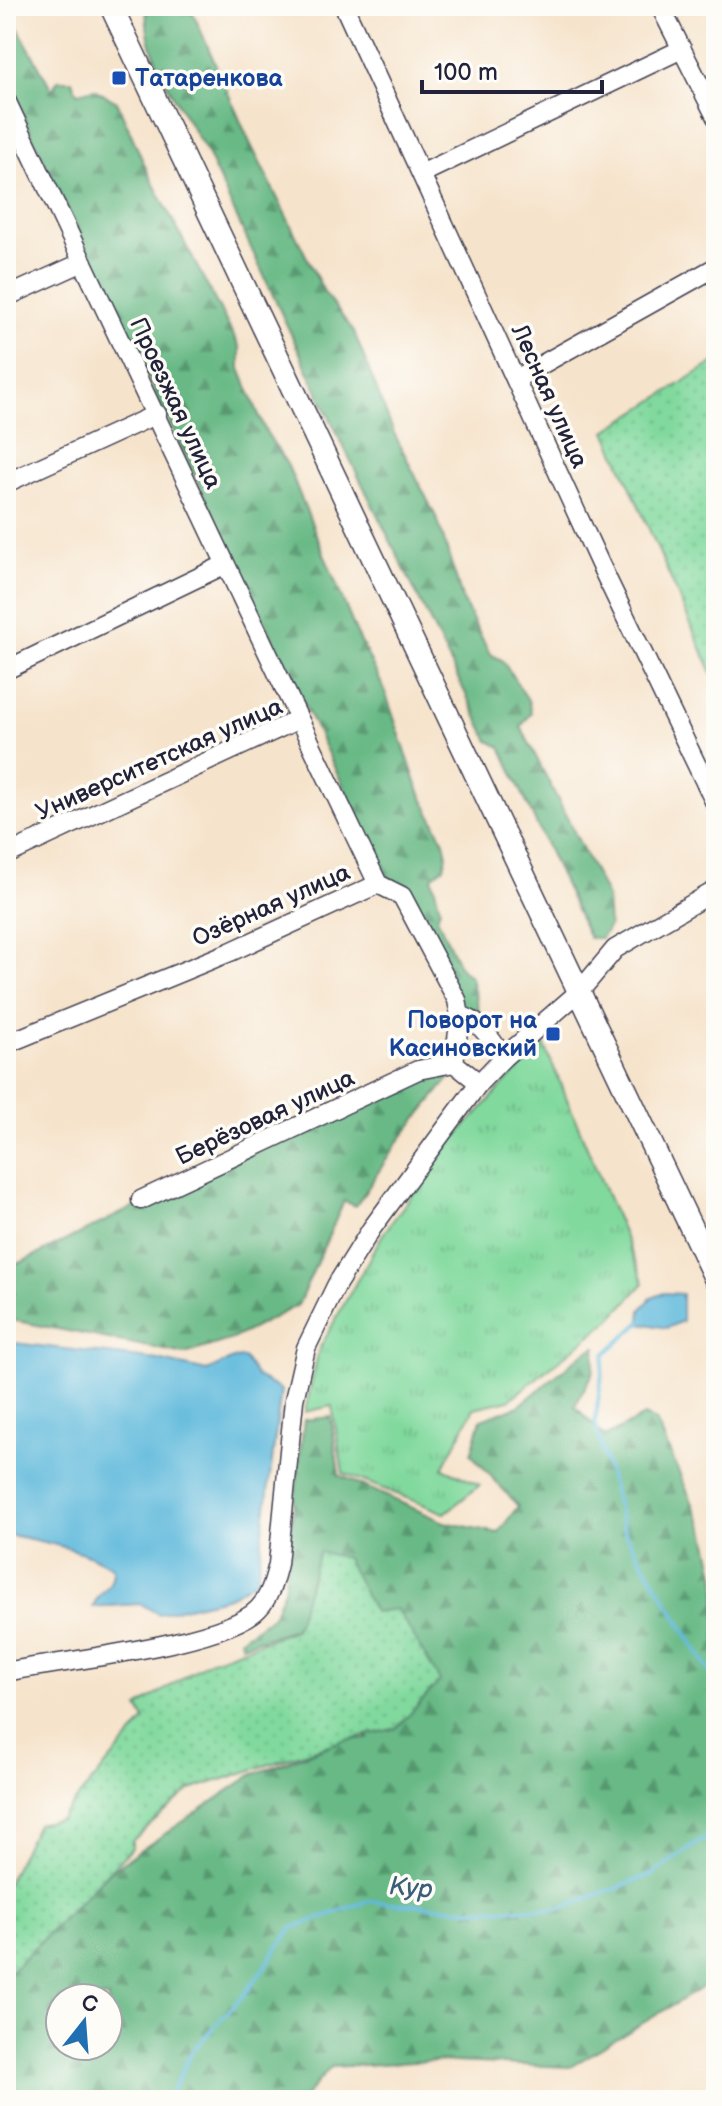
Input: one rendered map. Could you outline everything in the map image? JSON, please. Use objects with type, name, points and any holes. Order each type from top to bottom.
[{"type":"main road","points":[[111,6],[716,1280]]},
{"type":"street","name":"Лесная улица","points":[[344,6],[600,564],[716,805]]},
{"type":"street","points":[[660,6],[716,117]]},
{"type":"street","points":[[423,173],[682,49]]},
{"type":"street","name":"Проезжая улица","points":[[7,106],[157,414],[224,565],[299,719]]},
{"type":"street","points":[[6,297],[83,262]]},
{"type":"street","points":[[516,379],[716,267]]},
{"type":"street","points":[[6,483],[157,414]]},
{"type":"street","points":[[6,670],[224,565]]},
{"type":"street","name":"Университетская улица","points":[[6,855],[299,719],[378,884]]},
{"type":"street","name":"Озёрная улица","points":[[6,1044],[230,952],[378,884],[402,896],[457,1000],[460,1016],[454,1063]]},
{"type":"street","points":[[6,1672],[236,1626],[258,1609],[272,1587],[278,1564],[294,1400],[306,1348],[337,1284],[372,1228],[479,1083],[504,1057],[580,991],[615,949],[716,890]]},
{"type":"street","points":[[460,1016],[470,1017],[479,1025],[504,1057]]},
{"type":"street","points":[[454,1063],[479,1083]]},
{"type":"street","name":"Берёзовая улица","points":[[141,1200],[418,1070],[454,1063]]},
{"type":"green space","points":[[6,6],[52,90],[58,80],[72,80],[77,93],[94,89],[117,102],[149,175],[240,348],[240,369],[265,430],[288,466],[356,632],[384,689],[418,788],[444,842],[447,855],[444,867],[432,877],[440,908],[437,918],[459,966],[471,978],[480,1016],[461,1011],[405,889],[386,875],[32,136],[6,71]]},
{"type":"green space","points":[[147,6],[190,6],[250,143],[324,292],[354,332],[393,431],[438,521],[463,601],[490,654],[502,660],[528,700],[531,713],[521,727],[607,897],[609,926],[601,938],[589,938],[501,747],[489,741],[338,435],[204,147],[165,80],[150,42]]},
{"type":"green space","points":[[716,361],[716,682],[606,431]]},
{"type":"green space","points":[[543,1042],[644,1283],[611,1319],[509,1400],[474,1408],[443,1468],[480,1485],[445,1513],[343,1473],[332,1406],[305,1412],[319,1349],[383,1234],[451,1142]]},
{"type":"green space","points":[[446,1062],[449,1079],[398,1142],[356,1206],[344,1201],[298,1305],[232,1339],[185,1354],[6,1319],[6,1266],[22,1262],[183,1183]]},
{"type":"green space","points":[[596,1347],[593,1373],[575,1406],[605,1437],[644,1416],[656,1421],[706,1533],[716,1577],[716,1979],[570,2067],[430,2061],[331,2067],[302,2100],[6,2100],[6,1976],[110,1871],[252,1775],[344,1740],[368,1738],[327,1684],[311,1624],[242,1645],[240,1639],[273,1616],[284,1589],[304,1420],[331,1417],[339,1475],[444,1522],[498,1533],[518,1506],[471,1454],[481,1419],[519,1406],[582,1354]]},
{"type":"green space","points":[[319,1552],[346,1558],[374,1612],[397,1609],[440,1681],[397,1728],[341,1741],[190,1790],[132,1841],[132,1848],[6,1976],[6,1885],[37,1824],[60,1819],[145,1720],[138,1707],[209,1661],[295,1630]]},
{"type":"water","points":[[664,1293],[682,1294],[682,1321],[667,1328],[640,1323],[641,1310],[651,1298]]},
{"type":"water","points":[[6,1342],[158,1360],[207,1371],[233,1359],[244,1358],[257,1377],[281,1390],[257,1579],[229,1597],[158,1614],[141,1604],[93,1607],[111,1581],[113,1568],[75,1550],[6,1534]]},
{"type":"waterway","name":"Кур","points":[[643,1320],[605,1354],[595,1422],[625,1533],[716,1682]]},
{"type":"waterway","name":"Кур","points":[[168,2100],[192,2051],[249,1989],[292,1928],[368,1901],[464,1909],[558,1909],[651,1875],[706,1837],[716,1819]]},
{"type":"place","name":"Татаренкова","points":[[119,78]]},
{"type":"place","name":"Поворот на Касиновский","points":[[553,1034]]}]
